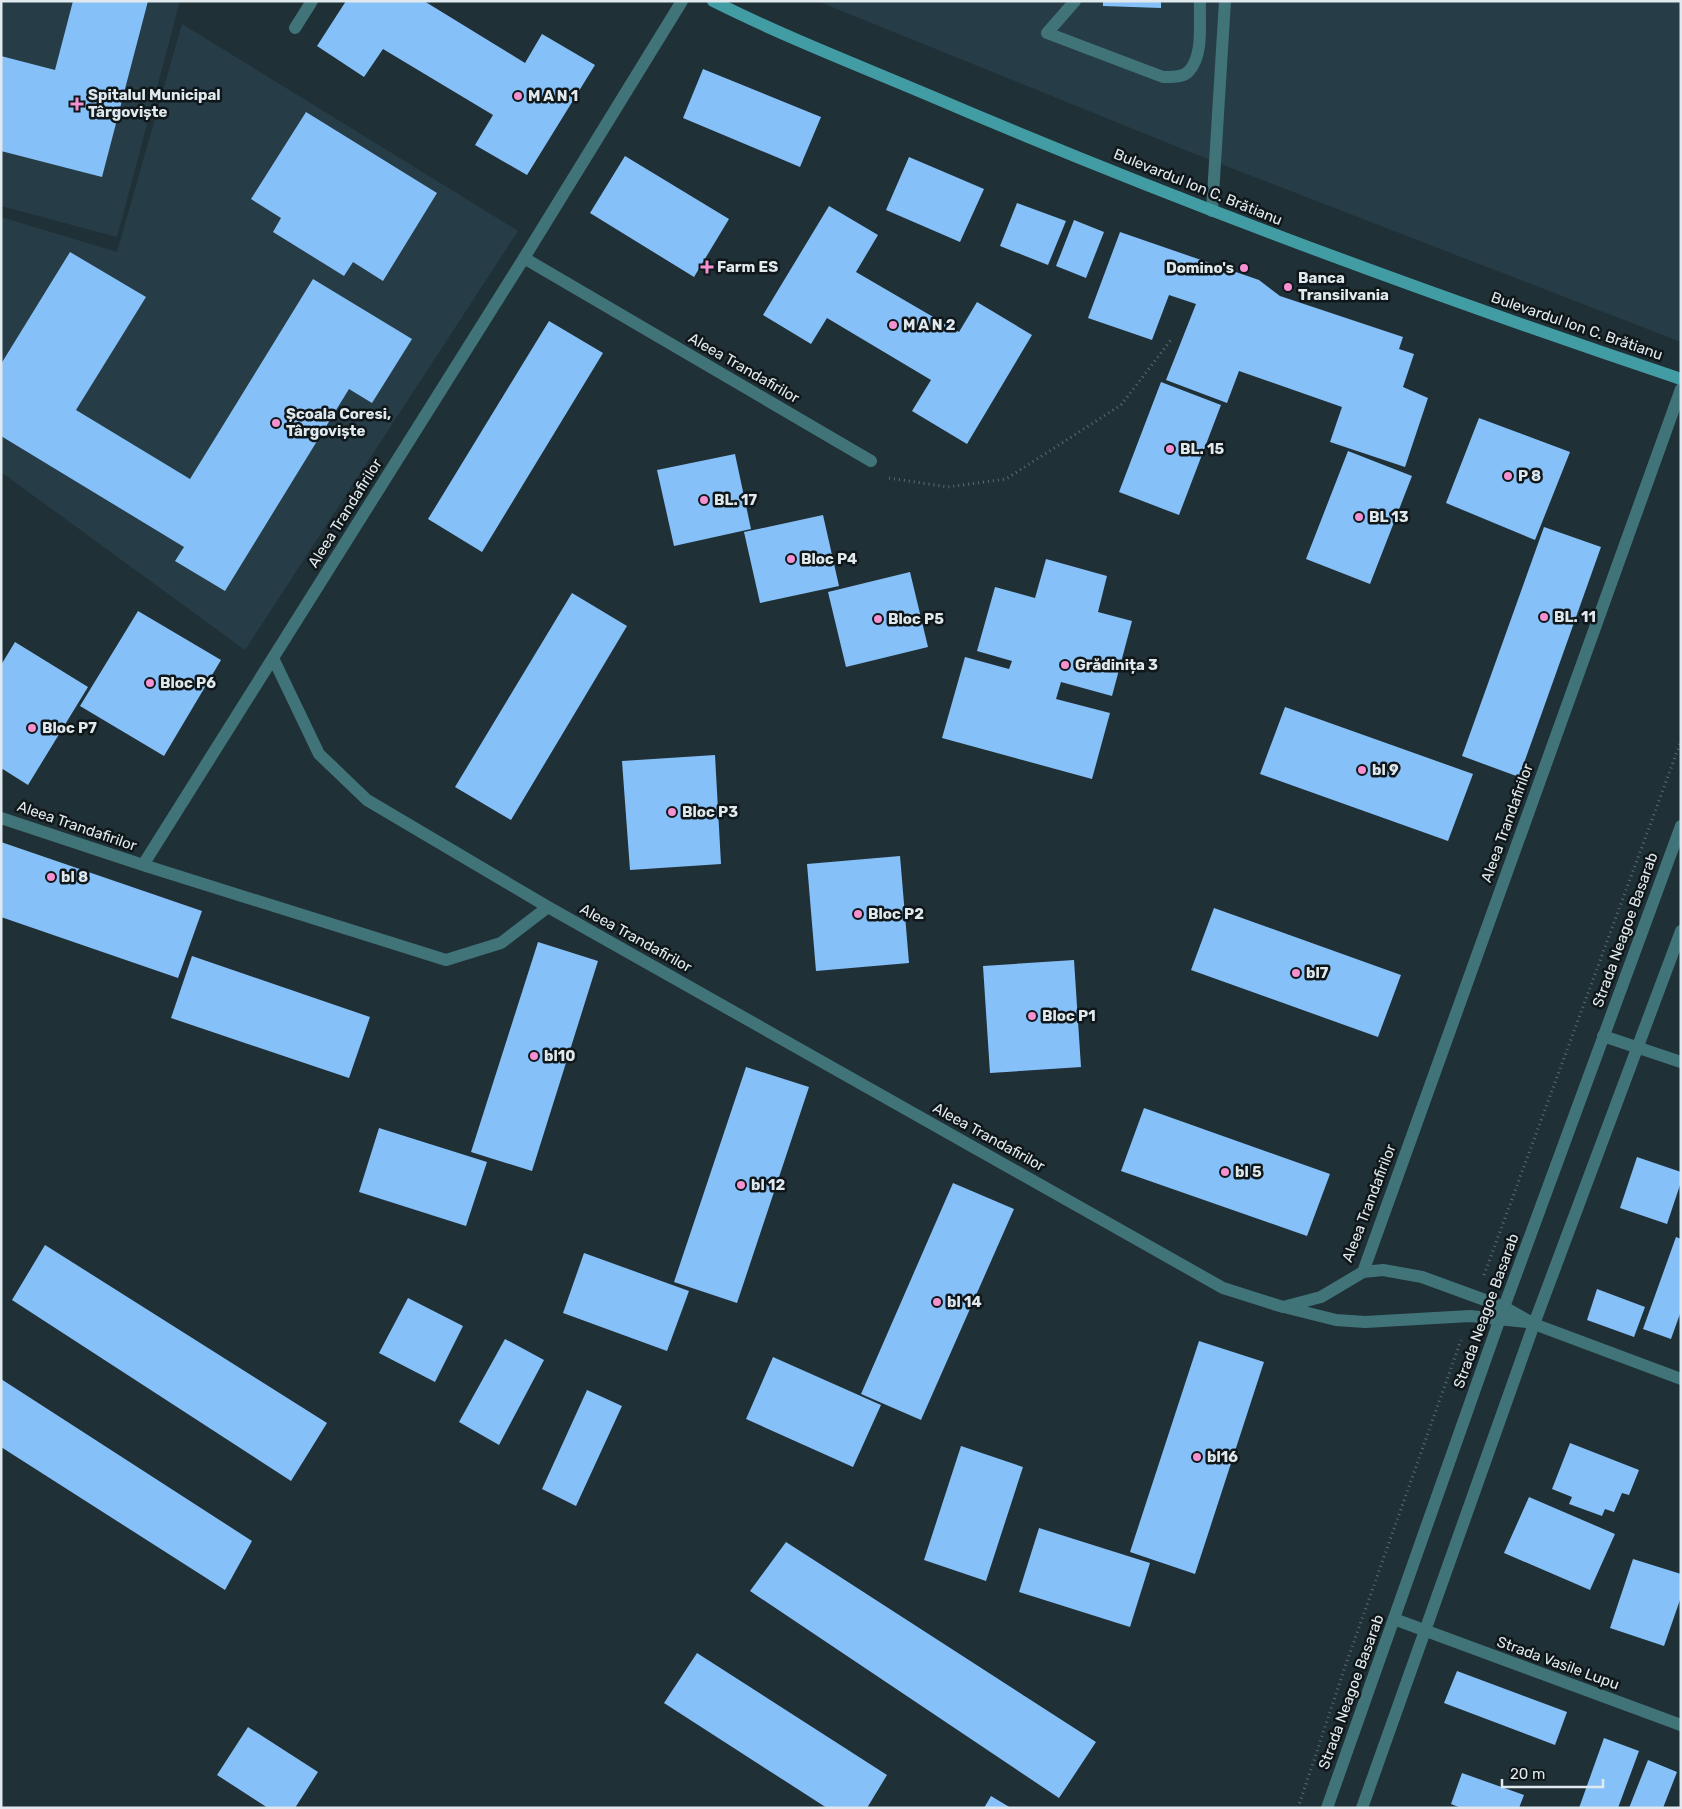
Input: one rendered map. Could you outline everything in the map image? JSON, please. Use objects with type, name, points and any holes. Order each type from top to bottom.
[{"type":"main road","name":"Bulevardul Ion C. Brătianu","points":[[713,1],[1008,129],[1212,211],[1405,284],[1681,379]]},
{"type":"street","points":[[295,28],[312,1]]},
{"type":"street","name":"Aleea Trandafirilor","points":[[143,866],[524,258],[682,1]]},
{"type":"street","points":[[1075,1],[1047,33],[1163,76],[1177,77],[1189,72],[1195,60],[1199,46],[1200,1]]},
{"type":"street","points":[[1212,211],[1225,1]]},
{"type":"street","name":"Aleea Trandafirilor","points":[[524,258],[871,461]]},
{"type":"street","name":"Aleea Trandafirilor","points":[[273,658],[319,754],[367,800],[548,907],[1223,1288],[1283,1307],[1321,1297],[1363,1272],[1681,389]]},
{"type":"street","name":"Aleea Trandafirilor","points":[[1,818],[143,866],[446,960],[501,943],[548,907]]},
{"type":"street","name":"Strada Neagoe Basarab","points":[[1327,1808],[1502,1313],[1681,826]]},
{"type":"street","points":[[1362,1808],[1534,1324],[1681,931]]},
{"type":"street","points":[[1603,1036],[1681,1062]]},
{"type":"street","points":[[1363,1272],[1383,1270],[1408,1273],[1477,1296],[1502,1313],[1681,1379]]},
{"type":"street","points":[[1283,1307],[1336,1320],[1365,1322],[1502,1313]]},
{"type":"street","name":"Strada Vasile Lupu","points":[[1394,1619],[1681,1725]]},
{"type":"path","points":[[884,477],[948,487],[1006,480],[1120,404],[1171,340]]},
{"type":"path","points":[[1477,1296],[1681,741]]},
{"type":"path","points":[[1298,1808],[1349,1654],[1470,1316]]},
{"type":"shaded area","name":"Spitalul Municipal Târgoviște","points":[[1,1],[180,1],[117,237],[1,206]]},
{"type":"shaded area","points":[[817,1],[1681,1],[1681,342],[1200,156]]},
{"type":"shaded area","points":[[182,24],[518,231],[245,650],[1,472],[1,217],[117,252]]},
{"type":"building","points":[[73,1],[148,1],[102,177],[1,151],[1,56],[55,70]]},
{"type":"building","name":"M A N 1","points":[[346,1],[424,1],[525,63],[542,34],[595,65],[527,175],[475,145],[493,115],[383,49],[364,77],[317,46]]},
{"type":"building","points":[[1103,1],[1161,1],[1161,8],[1103,6]]},
{"type":"building","points":[[703,69],[821,117],[800,167],[683,118]]},
{"type":"building","points":[[306,112],[437,193],[383,281],[353,262],[344,276],[273,232],[281,218],[251,199]]},
{"type":"building","points":[[625,156],[729,219],[694,277],[590,213]]},
{"type":"building","points":[[909,157],[984,189],[960,242],[886,210]]},
{"type":"building","points":[[1017,203],[1066,221],[1048,265],[1000,246]]},
{"type":"building","name":"M A N 2","points":[[829,206],[878,235],[856,272],[959,332],[977,302],[1032,335],[967,444],[912,411],[931,380],[827,318],[811,344],[763,315]]},
{"type":"building","points":[[1074,220],[1104,232],[1086,278],[1056,266]]},
{"type":"building","points":[[1120,232],[1259,280],[1280,296],[1403,337],[1399,349],[1414,354],[1403,387],[1428,398],[1405,467],[1330,442],[1342,407],[1239,371],[1227,403],[1166,380],[1196,304],[1169,295],[1152,340],[1088,318]]},
{"type":"building","name":"Școala Coresi, Târgoviște","points":[[70,252],[146,297],[76,410],[190,479],[313,279],[412,339],[372,403],[349,389],[225,591],[175,561],[184,547],[1,436],[1,364]]},
{"type":"building","points":[[549,321],[603,353],[482,552],[428,519]]},
{"type":"building","name":"BL. 15","points":[[1161,382],[1221,405],[1179,515],[1119,492]]},
{"type":"building","name":"P 8","points":[[1479,418],[1570,452],[1535,540],[1446,503]]},
{"type":"building","name":"BL 13","points":[[1348,451],[1412,476],[1370,584],[1306,559]]},
{"type":"building","name":"BL. 17","points":[[735,454],[751,529],[674,546],[657,470]]},
{"type":"building","name":"Bloc P4","points":[[823,515],[839,586],[760,603],[744,532]]},
{"type":"building","name":"BL. 11","points":[[1544,527],[1601,547],[1519,777],[1462,756]]},
{"type":"building","name":"Grădinița 3","points":[[1046,559],[1107,576],[1098,612],[1132,621],[1112,696],[1061,682],[1056,699],[1110,713],[1092,779],[942,738],[965,657],[1009,669],[1012,661],[977,651],[995,587],[1035,598]]},
{"type":"building","name":"Bloc P5","points":[[910,572],[928,647],[846,667],[828,592]]},
{"type":"building","points":[[572,593],[627,626],[511,820],[455,787]]},
{"type":"building","name":"Bloc P6","points":[[138,611],[221,660],[164,756],[80,706]]},
{"type":"building","name":"Bloc P7","points":[[15,642],[88,687],[28,785],[1,768],[1,665]]},
{"type":"building","name":"bl 9","points":[[1285,707],[1473,774],[1448,841],[1260,774]]},
{"type":"building","name":"Bloc P3","points":[[715,755],[721,864],[630,870],[622,761]]},
{"type":"building","name":"bl 8","points":[[1,842],[202,911],[178,978],[1,917]]},
{"type":"building","name":"Bloc P2","points":[[900,856],[909,963],[816,971],[807,864]]},
{"type":"building","name":"bl7","points":[[1214,908],[1401,975],[1378,1037],[1191,970]]},
{"type":"building","name":"bl10","points":[[538,942],[598,961],[532,1171],[471,1152]]},
{"type":"building","points":[[192,956],[370,1017],[349,1078],[171,1018]]},
{"type":"building","name":"Bloc P1","points":[[1074,960],[1081,1067],[990,1073],[983,966]]},
{"type":"building","name":"bl 12","points":[[746,1067],[809,1087],[737,1303],[674,1282]]},
{"type":"building","name":"bl 5","points":[[1144,1108],[1330,1174],[1307,1236],[1121,1171]]},
{"type":"building","points":[[379,1128],[487,1162],[466,1226],[359,1192]]},
{"type":"building","points":[[1637,1157],[1681,1172],[1681,1182],[1667,1224],[1620,1208]]},
{"type":"building","name":"bl 14","points":[[953,1183],[1014,1209],[921,1420],[861,1394]]},
{"type":"building","points":[[1676,1237],[1681,1239],[1681,1311],[1671,1339],[1643,1329]]},
{"type":"building","points":[[45,1245],[327,1423],[291,1481],[12,1300]]},
{"type":"building","points":[[584,1253],[689,1291],[667,1351],[563,1313]]},
{"type":"building","points":[[1597,1289],[1645,1307],[1634,1337],[1587,1320]]},
{"type":"building","points":[[408,1298],[463,1326],[435,1382],[379,1353]]},
{"type":"building","points":[[505,1339],[544,1360],[499,1445],[459,1422]]},
{"type":"building","name":"bl16","points":[[1199,1341],[1264,1362],[1195,1574],[1130,1552]]},
{"type":"building","points":[[773,1357],[881,1405],[853,1467],[746,1419]]},
{"type":"building","points":[[1,1379],[252,1541],[225,1590],[1,1447]]},
{"type":"building","points":[[587,1390],[622,1406],[576,1506],[542,1489]]},
{"type":"building","points":[[1570,1443],[1639,1470],[1629,1495],[1622,1493],[1614,1512],[1605,1509],[1602,1516],[1569,1504],[1572,1497],[1552,1489]]},
{"type":"building","points":[[961,1446],[1023,1467],[986,1581],[924,1560]]},
{"type":"building","points":[[1529,1497],[1615,1534],[1590,1590],[1504,1553]]},
{"type":"building","points":[[1039,1528],[1150,1563],[1130,1627],[1019,1592]]},
{"type":"building","points":[[786,1542],[1096,1742],[1059,1798],[750,1591]]},
{"type":"building","points":[[1633,1559],[1681,1574],[1681,1597],[1664,1646],[1610,1628]]},
{"type":"building","points":[[697,1653],[887,1775],[867,1808],[827,1808],[664,1703]]},
{"type":"building","points":[[1457,1671],[1567,1712],[1555,1745],[1444,1703]]},
{"type":"building","points":[[248,1727],[318,1772],[295,1808],[268,1808],[217,1775]]},
{"type":"building","points":[[1604,1738],[1639,1751],[1618,1808],[1579,1808]]},
{"type":"building","points":[[1648,1760],[1677,1772],[1663,1808],[1629,1808]]},
{"type":"building","points":[[1462,1773],[1524,1795],[1519,1808],[1461,1808],[1451,1804]]},
{"type":"building","points":[[991,1796],[1011,1808],[984,1808]]},
{"type":"place","name":"M A N 1","points":[[518,96]]},
{"type":"place","name":"Spitalul Municipal Târgoviște","points":[[77,104]]},
{"type":"place","name":"Farm ES","points":[[707,267]]},
{"type":"place","name":"Domino's","points":[[1244,268]]},
{"type":"place","name":"Banca Transilvania","points":[[1288,287]]},
{"type":"place","name":"M A N 2","points":[[893,325]]},
{"type":"place","name":"Școala Coresi, Târgoviște","points":[[276,423]]},
{"type":"place","name":"BL. 15","points":[[1170,449]]},
{"type":"place","name":"P 8","points":[[1508,476]]},
{"type":"place","name":"BL. 17","points":[[704,500]]},
{"type":"place","name":"BL 13","points":[[1359,517]]},
{"type":"place","name":"Bloc P4","points":[[791,559]]},
{"type":"place","name":"BL. 11","points":[[1544,617]]},
{"type":"place","name":"Bloc P5","points":[[878,619]]},
{"type":"place","name":"Grădinița 3","points":[[1065,665]]},
{"type":"place","name":"Bloc P6","points":[[150,683]]},
{"type":"place","name":"Bloc P7","points":[[32,728]]},
{"type":"place","name":"bl 9","points":[[1362,770]]},
{"type":"place","name":"Bloc P3","points":[[672,812]]},
{"type":"place","name":"bl 8","points":[[51,877]]},
{"type":"place","name":"Bloc P2","points":[[858,914]]},
{"type":"place","name":"bl7","points":[[1296,973]]},
{"type":"place","name":"Bloc P1","points":[[1032,1016]]},
{"type":"place","name":"bl10","points":[[534,1056]]},
{"type":"place","name":"bl 5","points":[[1225,1172]]},
{"type":"place","name":"bl 12","points":[[741,1185]]},
{"type":"place","name":"bl 14","points":[[937,1302]]},
{"type":"place","name":"bl16","points":[[1197,1457]]}]
